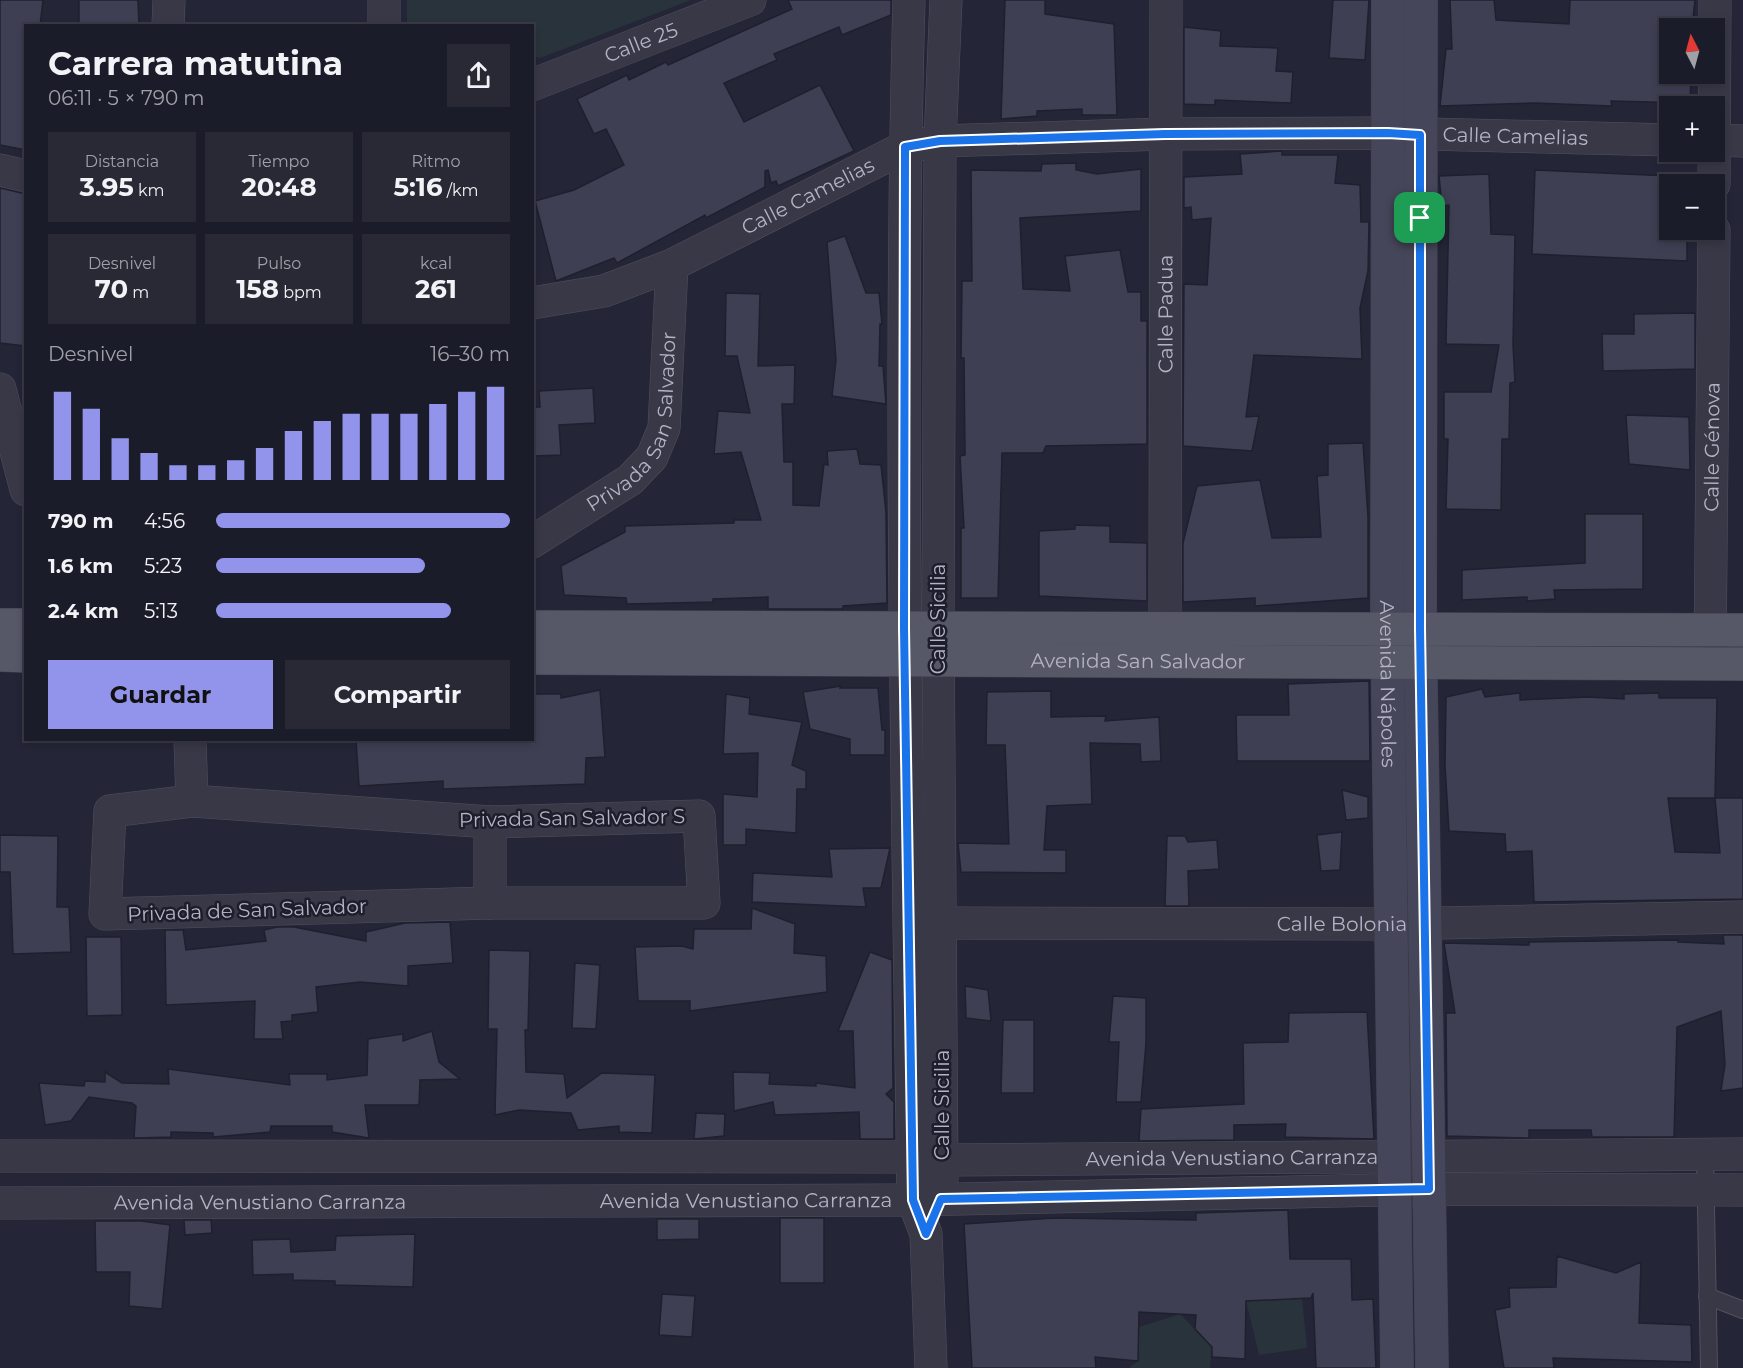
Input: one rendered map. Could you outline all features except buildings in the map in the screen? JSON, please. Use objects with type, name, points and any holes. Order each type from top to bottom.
[{"type":"main road","name":"Avenida Nápoles","points":[[1388,0],[1387,629],[1397,1368]]},
{"type":"main road","name":"Avenida Nápoles","points":[[1421,0],[1420,663],[1432,1368]]},
{"type":"main road","points":[[0,625],[24,625]]},
{"type":"main road","name":"Avenida San Salvador","points":[[534,627],[1743,630]]},
{"type":"main road","points":[[0,656],[24,656]]},
{"type":"main road","name":"Avenida San Salvador","points":[[534,658],[1743,664]]},
{"type":"street","points":[[168,24],[169,0]]},
{"type":"street","points":[[384,0],[384,24]]},
{"type":"street","name":"Calle 25","points":[[534,84],[750,0]]},
{"type":"street","name":"Calle Sicilia","points":[[909,0],[905,147],[904,628],[928,1159]]},
{"type":"street","name":"Calle Sicilia","points":[[931,1368],[926,1234],[940,923],[938,628],[940,141],[946,0]]},
{"type":"street","name":"Calle Padua","points":[[1165,629],[1166,0]]},
{"type":"street","points":[[1715,0],[1715,96]]},
{"type":"street","name":"Calle Camelias","points":[[534,303],[604,291],[672,265],[905,147],[940,141],[1165,134],[1388,133],[1659,140]]},
{"type":"street","points":[[1725,141],[1743,141]]},
{"type":"street","points":[[0,170],[24,176]]},
{"type":"street","name":"Calle Génova","points":[[1710,664],[1714,240]]},
{"type":"street","name":"Privada San Salvador","points":[[534,541],[630,480],[652,457],[664,428],[672,265]]},
{"type":"street","points":[[0,373],[24,380]]},
{"type":"street","points":[[0,389],[24,482]]},
{"type":"street","points":[[190,741],[192,801]]},
{"type":"street","name":"Privada San Salvador S","points":[[110,812],[192,801],[490,822],[699,816],[704,903],[490,903]]},
{"type":"street","name":"Privada de San Salvador","points":[[110,812],[105,914],[490,903]]},
{"type":"street","points":[[490,822],[490,903]]},
{"type":"street","name":"Calle Bolonia","points":[[940,923],[1424,924],[1743,917]]},
{"type":"street","name":"Avenida Venustiano Carranza","points":[[0,1203],[927,1199],[1394,1192],[1429,1173],[1705,1154],[1743,1154]]},
{"type":"street","name":"Avenida Venustiano Carranza","points":[[0,1156],[928,1159],[1394,1156],[1429,1173],[1704,1190],[1743,1190]]},
{"type":"lane","points":[[1705,1154],[1708,1368]]},
{"type":"lane","points":[[1707,1296],[1743,1310]]},
{"type":"shaded area","points":[[407,0],[691,0],[540,58],[534,56],[534,24],[407,24]]},
{"type":"shaded area","points":[[1302,1297],[1307,1348],[1259,1355],[1246,1301]]},
{"type":"shaded area","points":[[1180,1314],[1212,1347],[1210,1368],[1129,1368],[1138,1361],[1139,1327]]},
{"type":"route","points":[[1388,133],[1420,135],[1420,218],[1420,629],[1429,1189],[1394,1192],[941,1199],[926,1234],[913,1200],[904,628],[905,147],[940,141],[1165,134],[1388,133]]}]
